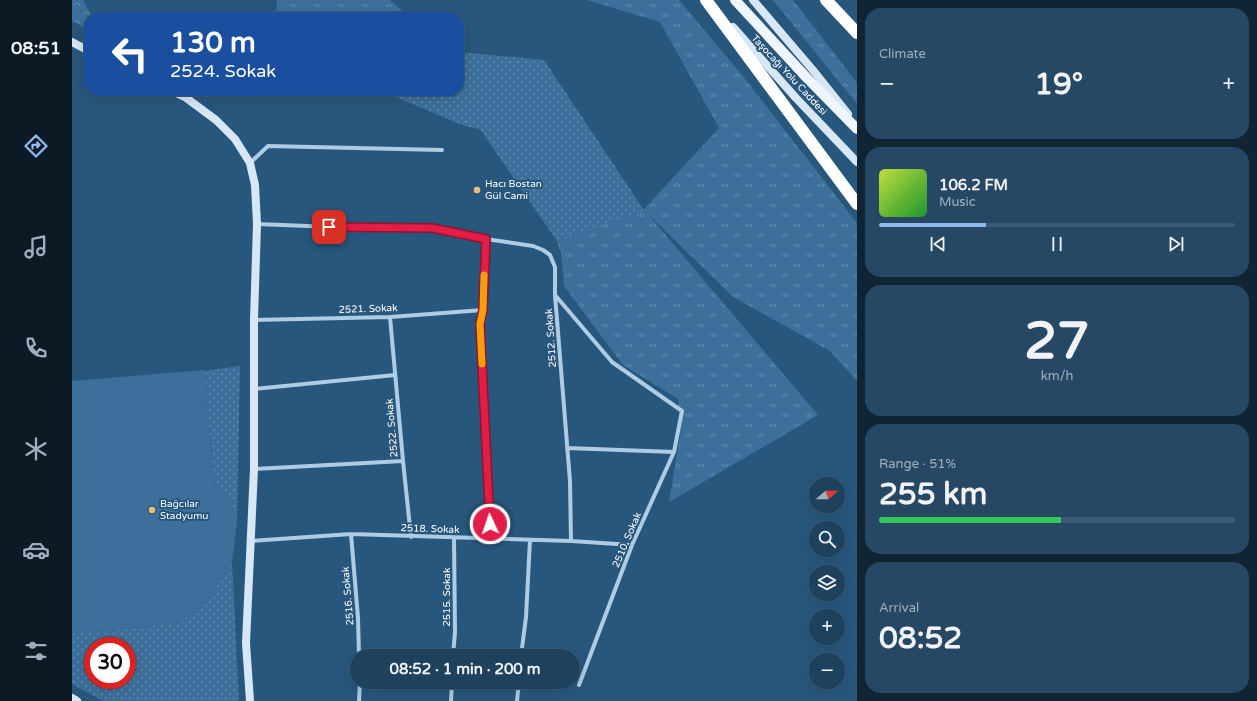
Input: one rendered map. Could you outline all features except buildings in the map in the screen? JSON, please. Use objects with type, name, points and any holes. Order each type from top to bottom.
[{"type":"highway","points":[[707,0],[857,204]]},
{"type":"highway","points":[[826,0],[857,33]]},
{"type":"highway","points":[[834,0],[857,33]]},
{"type":"main road","points":[[735,0],[806,77],[857,129]]},
{"type":"street","name":"Taşocağı Yolu Caddesi","points":[[707,0],[796,98],[857,162]]},
{"type":"street","points":[[753,0],[812,69],[857,126]]},
{"type":"street","points":[[72,42],[84,48]]},
{"type":"street","points":[[183,96],[216,120],[235,139],[250,163],[255,185],[257,224],[254,320],[254,469],[252,541],[246,642],[250,701]]},
{"type":"street","points":[[250,163],[268,146],[442,150]]},
{"type":"street","points":[[257,224],[357,228],[432,228],[486,239],[533,246],[550,255],[555,267],[555,295]]},
{"type":"street","points":[[486,239],[483,310],[480,324],[490,539]]},
{"type":"street","name":"2512. Sokak","points":[[555,295],[612,362],[672,405]]},
{"type":"street","name":"2512. Sokak","points":[[555,295],[568,448],[571,541]]},
{"type":"street","name":"2521. Sokak","points":[[254,320],[390,318],[483,310]]},
{"type":"street","name":"2522. Sokak","points":[[390,318],[411,537]]},
{"type":"street","points":[[254,389],[395,375]]},
{"type":"street","name":"2510. Sokak","points":[[580,682],[632,545],[674,452],[682,411],[672,405]]},
{"type":"street","points":[[568,448],[674,452]]},
{"type":"street","points":[[254,469],[403,462]]},
{"type":"street","name":"2518. Sokak","points":[[252,541],[351,534],[571,541],[632,545]]},
{"type":"street","name":"2516. Sokak","points":[[351,534],[358,618],[359,649]]},
{"type":"street","name":"2515. Sokak","points":[[454,538],[455,632],[454,649]]},
{"type":"street","points":[[522,649],[530,540]]},
{"type":"street","points":[[359,701],[360,689]]},
{"type":"street","points":[[451,701],[452,689]]},
{"type":"street","points":[[516,701],[518,689]]},
{"type":"street","points":[[72,698],[77,701]]},
{"type":"green space","points":[[72,0],[83,0],[89,12],[84,12],[84,27],[72,21]]},
{"type":"green space","points":[[277,0],[390,0],[403,12],[276,12]]},
{"type":"green space","points":[[587,0],[679,0],[742,75],[857,223],[857,381],[830,351],[733,297],[648,214],[818,415],[669,502],[682,424],[678,399],[623,365],[564,286],[561,253],[557,241],[644,209],[719,128],[660,22]]},
{"type":"green space","points":[[773,0],[793,0],[857,83],[857,104]]},
{"type":"green space","points":[[464,52],[544,60],[644,210],[557,241],[480,129],[465,126],[393,96],[464,96]]},
{"type":"green space","points":[[240,366],[237,522],[229,498],[214,485],[205,371]]},
{"type":"green space","name":"Bağcılar Stadyumu","points":[[205,370],[214,485],[229,498],[237,522],[232,562],[211,596],[180,623],[72,634],[72,381]]},
{"type":"green space","points":[[232,562],[239,701],[103,701],[72,684],[72,634],[180,623],[211,596]]},
{"type":"slow traffic","points":[[482,364],[480,324],[483,310],[484,275]]},
{"type":"place","name":"Hacı Bostan Gül Cami","points":[[477,190]]},
{"type":"place","name":"Bağcılar Stadyumu","points":[[152,510]]},
{"type":"route","points":[[329,227],[432,228],[486,239],[483,310],[480,324],[490,524]]}]
